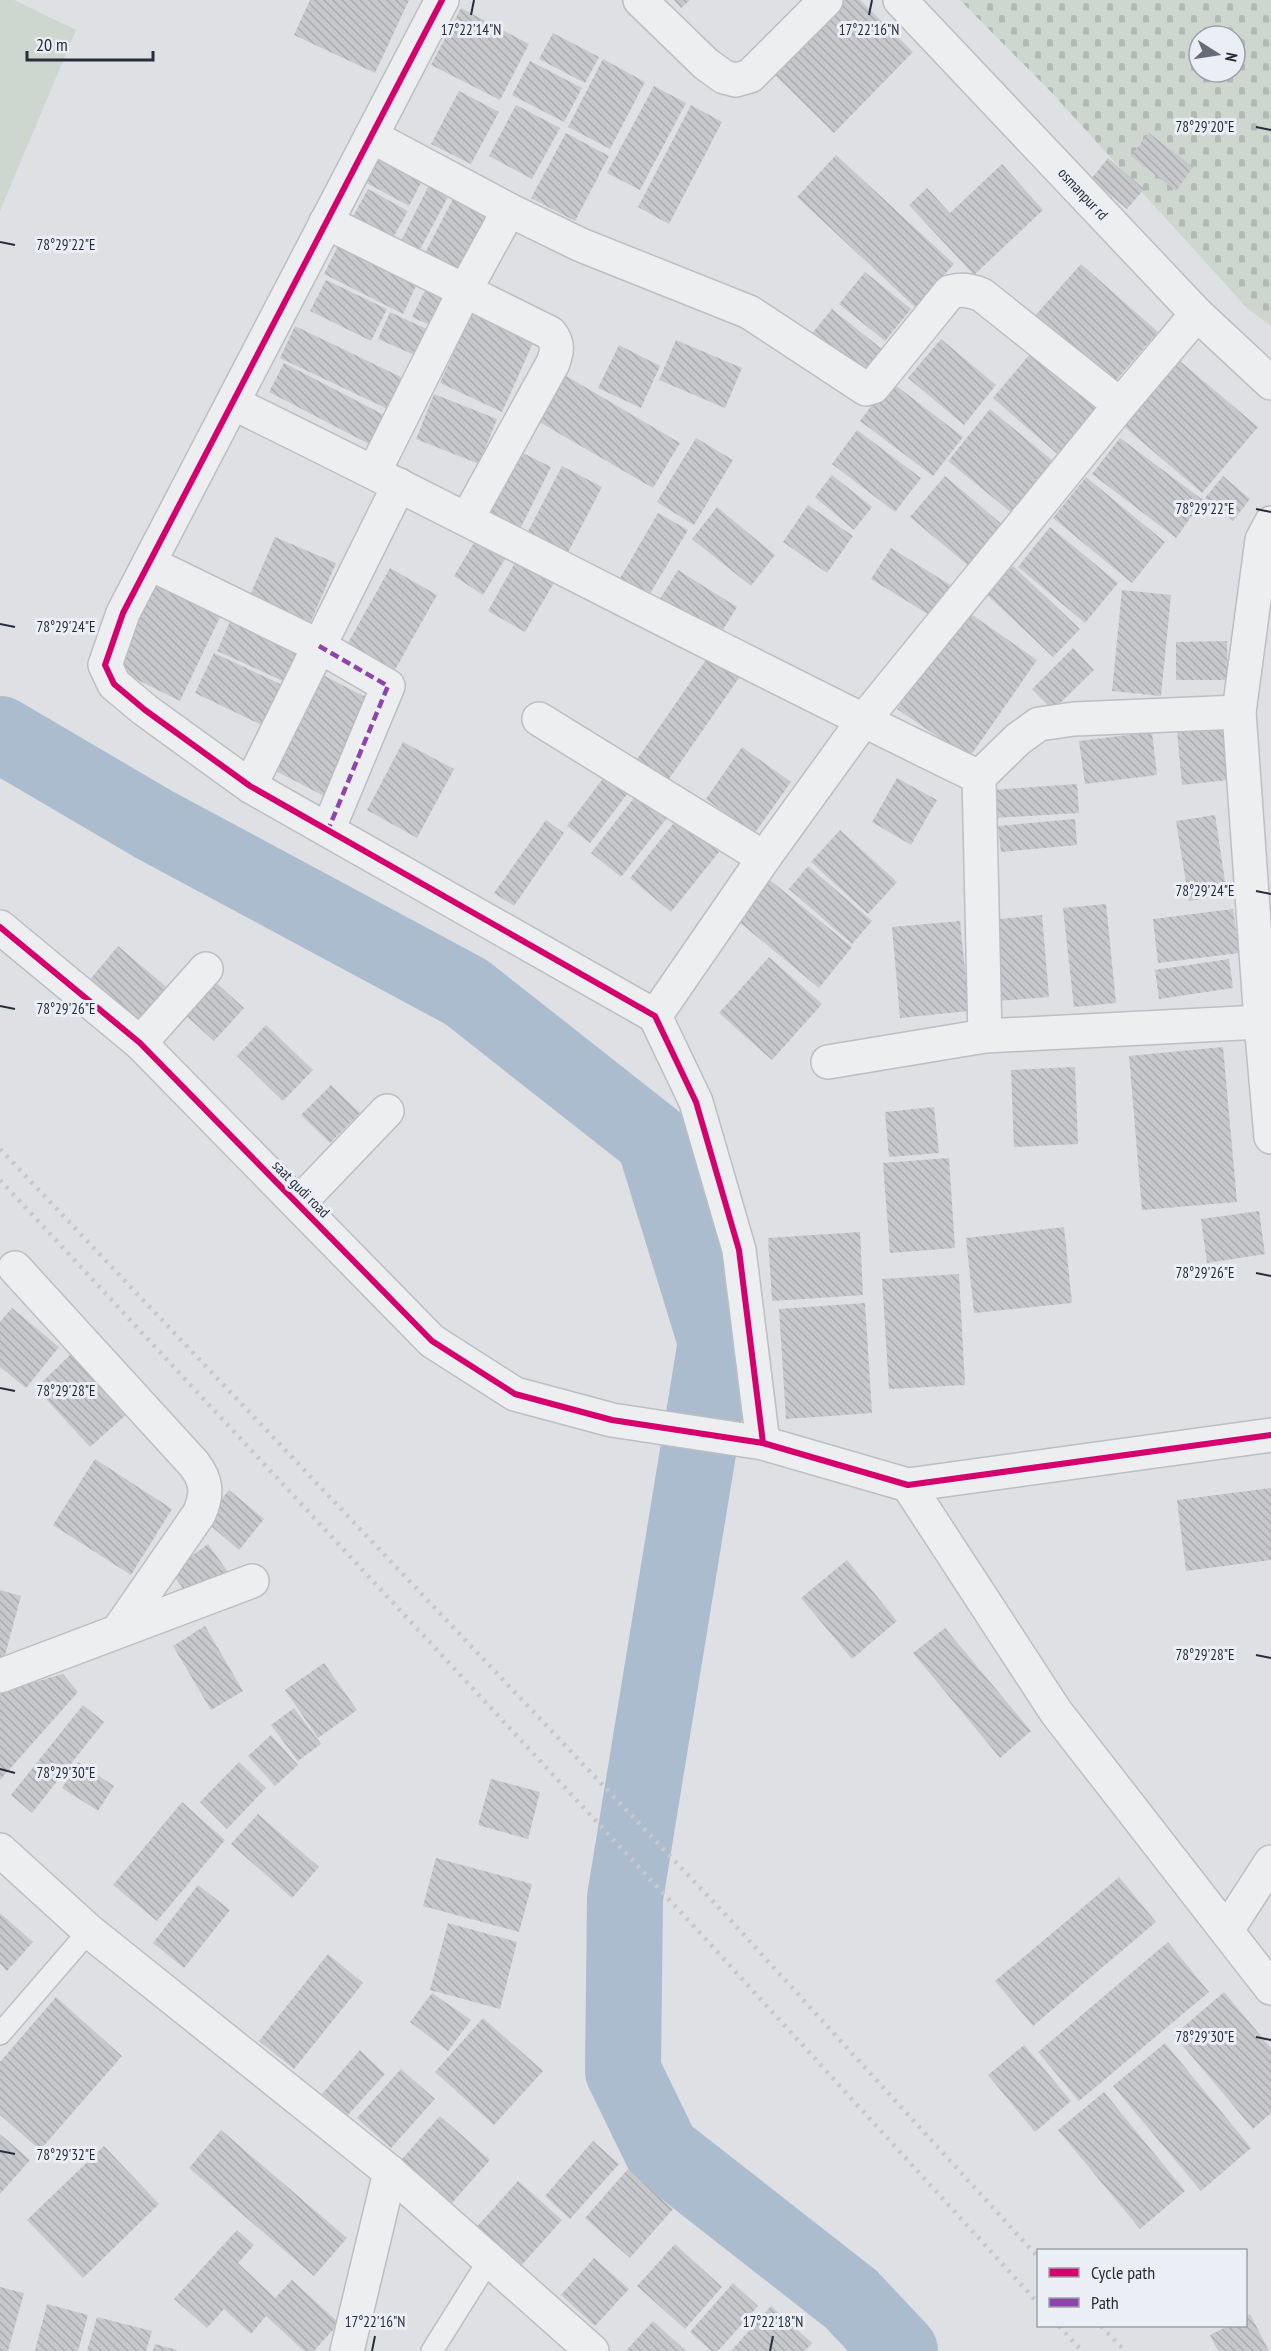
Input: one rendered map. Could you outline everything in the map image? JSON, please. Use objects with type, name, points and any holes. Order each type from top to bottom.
[{"type":"street","points":[[442,0],[123,613],[105,665],[114,684],[145,710],[250,786],[655,1016],[696,1102],[739,1250],[764,1443]]},
{"type":"street","points":[[640,0],[706,64],[724,77],[736,80],[750,76],[826,0]]},
{"type":"street","name":"osmanpur rd","points":[[900,0],[1197,314],[1271,383]]},
{"type":"street","points":[[371,136],[509,210],[581,245],[749,312],[866,389],[873,387],[950,292],[962,290],[974,292],[991,302],[1120,405]]},
{"type":"street","points":[[250,786],[319,646],[465,290],[509,210]]},
{"type":"street","points":[[327,222],[550,333],[555,339],[558,349],[553,363],[467,519]]},
{"type":"street","points":[[655,1016],[764,858],[863,721],[1197,314]]},
{"type":"street","points":[[233,403],[387,478],[863,721],[979,777]]},
{"type":"street","points":[[1271,523],[1262,540],[1239,712],[1264,959],[1261,1022],[1271,1137]]},
{"type":"street","points":[[149,563],[319,646],[388,686],[328,830]]},
{"type":"street","points":[[1246,654],[1271,675]]},
{"type":"street","points":[[985,1036],[979,777],[1018,739],[1039,724],[1074,719],[1239,712]]},
{"type":"street","points":[[539,719],[764,858]]},
{"type":"street","name":"saat gudi road","points":[[0,927],[140,1043],[432,1341],[515,1394],[612,1420],[764,1443],[908,1485]]},
{"type":"street","points":[[140,1043],[206,969]]},
{"type":"street","points":[[828,1062],[985,1036],[1261,1022]]},
{"type":"street","points":[[299,1203],[387,1111]]},
{"type":"street","points":[[15,1268],[194,1464],[202,1474],[206,1487],[205,1501],[199,1514],[118,1631]]},
{"type":"street","points":[[1271,1435],[908,1485],[1056,1712],[1271,1988]]},
{"type":"street","points":[[0,1676],[252,1581]]},
{"type":"street","points":[[0,1850],[89,1931],[390,2172],[489,2260],[578,2345]]},
{"type":"street","points":[[1227,1930],[1271,1862]]},
{"type":"street","points":[[347,2351],[390,2172]]},
{"type":"lane","points":[[0,2034],[89,1931]]},
{"type":"lane","points":[[432,2351],[489,2260]]},
{"type":"green space","points":[[0,0],[14,0],[76,30],[0,211]]},
{"type":"green space","points":[[960,0],[1271,0],[1271,326],[1248,309],[1052,93]]},
{"type":"building","points":[[310,0],[409,0],[375,73],[294,35]]},
{"type":"building","points":[[674,0],[690,0],[681,8]]},
{"type":"building","points":[[838,0],[860,0],[913,52],[834,133],[770,70]]},
{"type":"building","points":[[461,8],[529,44],[500,100],[431,65]]},
{"type":"building","points":[[553,33],[599,57],[585,83],[539,59]]},
{"type":"building","points":[[603,59],[645,82],[610,149],[568,127]]},
{"type":"building","points":[[530,61],[582,88],[564,122],[512,95]]},
{"type":"building","points":[[654,86],[686,103],[640,190],[607,173]]},
{"type":"building","points":[[459,91],[499,112],[471,164],[431,144]]},
{"type":"building","points":[[516,105],[560,128],[532,179],[489,156]]},
{"type":"building","points":[[691,105],[722,122],[669,224],[638,207]]},
{"type":"building","points":[[566,133],[609,156],[575,221],[531,198]]},
{"type":"building","points":[[1149,133],[1193,167],[1176,191],[1131,156]]},
{"type":"building","points":[[382,148],[426,173],[409,206],[363,181]]},
{"type":"building","points":[[836,155],[954,264],[915,307],[797,197]]},
{"type":"building","points":[[1108,158],[1144,189],[1127,209],[1091,179]]},
{"type":"building","points":[[1002,164],[1043,210],[974,275],[909,205],[927,188],[950,213]]},
{"type":"building","points":[[429,185],[449,195],[417,255],[399,245]]},
{"type":"building","points":[[368,189],[408,211],[390,243],[350,222]]},
{"type":"building","points":[[455,195],[493,214],[461,275],[424,255]]},
{"type":"building","points":[[341,240],[419,279],[403,314],[324,274]]},
{"type":"building","points":[[1081,264],[1158,332],[1111,386],[1033,318]]},
{"type":"building","points":[[865,272],[911,309],[885,341],[839,304]]},
{"type":"building","points":[[326,280],[387,309],[371,341],[310,311]]},
{"type":"building","points":[[429,282],[450,292],[434,327],[412,317]]},
{"type":"building","points":[[475,306],[537,334],[502,412],[440,383]]},
{"type":"building","points":[[832,309],[883,350],[861,379],[809,337]]},
{"type":"building","points":[[390,312],[433,332],[421,358],[378,339]]},
{"type":"building","points":[[295,326],[407,380],[392,411],[280,358]]},
{"type":"building","points":[[941,339],[996,385],[964,425],[908,378]]},
{"type":"building","points":[[676,340],[742,368],[725,408],[659,380]]},
{"type":"building","points":[[619,345],[660,366],[641,408],[598,388]]},
{"type":"building","points":[[1035,348],[1105,409],[1062,458],[993,398]]},
{"type":"building","points":[[1175,357],[1258,427],[1202,493],[1120,423]]},
{"type":"building","points":[[284,363],[384,415],[369,444],[269,392]]},
{"type":"building","points":[[563,374],[680,443],[653,488],[536,420]]},
{"type":"building","points":[[890,381],[963,437],[933,476],[860,421]]},
{"type":"building","points":[[434,394],[497,419],[479,464],[416,439]]},
{"type":"building","points":[[990,409],[1054,462],[1013,514],[948,461]]},
{"type":"building","points":[[857,430],[921,478],[895,512],[832,464]]},
{"type":"building","points":[[696,438],[733,460],[694,525],[657,502]]},
{"type":"building","points":[[1120,438],[1203,500],[1176,538],[1092,474]]},
{"type":"building","points":[[511,447],[551,467],[516,537],[476,518]]},
{"type":"building","points":[[562,466],[602,487],[564,560],[524,539]]},
{"type":"building","points":[[832,475],[872,507],[854,530],[815,497]]},
{"type":"building","points":[[945,476],[1004,526],[970,567],[910,517]]},
{"type":"building","points":[[1223,476],[1250,499],[1233,521],[1205,498]]},
{"type":"building","points":[[1086,477],[1165,542],[1132,583],[1053,518]]},
{"type":"building","points":[[808,505],[853,536],[827,573],[783,542]]},
{"type":"building","points":[[717,507],[775,555],[751,586],[692,539]]},
{"type":"building","points":[[658,513],[688,530],[648,597],[619,580]]},
{"type":"building","points":[[1050,527],[1118,583],[1085,623],[1018,567]]},
{"type":"building","points":[[480,533],[510,551],[483,595],[454,576]]},
{"type":"building","points":[[275,537],[336,563],[306,633],[245,607]]},
{"type":"building","points":[[891,548],[955,588],[936,619],[871,579]]},
{"type":"building","points":[[520,554],[558,576],[525,632],[488,611]]},
{"type":"building","points":[[1013,566],[1080,629],[1053,657],[986,594]]},
{"type":"building","points":[[390,568],[437,595],[391,677],[344,650]]},
{"type":"building","points":[[678,570],[737,607],[716,641],[657,604]]},
{"type":"building","points":[[156,581],[222,613],[180,701],[114,668]]},
{"type":"building","points":[[1122,590],[1171,595],[1161,696],[1112,691]]},
{"type":"building","points":[[965,610],[1037,660],[969,758],[897,709]]},
{"type":"building","points":[[232,617],[300,648],[285,682],[217,651]]},
{"type":"building","points":[[1227,641],[1228,680],[1176,680],[1176,642]]},
{"type":"building","points":[[1073,648],[1094,670],[1053,710],[1032,689]]},
{"type":"building","points":[[214,653],[287,687],[268,728],[195,693]]},
{"type":"building","points":[[708,657],[739,678],[664,786],[633,765]]},
{"type":"building","points":[[323,675],[373,701],[324,796],[274,770]]},
{"type":"building","points":[[1223,726],[1228,780],[1182,785],[1177,731]]},
{"type":"building","points":[[1152,732],[1157,775],[1085,784],[1079,741]]},
{"type":"building","points":[[403,742],[454,769],[417,838],[367,810]]},
{"type":"building","points":[[742,747],[791,782],[754,834],[706,799]]},
{"type":"building","points":[[608,772],[631,789],[590,843],[567,826]]},
{"type":"building","points":[[897,778],[937,800],[911,845],[872,822]]},
{"type":"building","points":[[1077,784],[1079,813],[994,818],[992,790]]},
{"type":"building","points":[[637,794],[667,818],[621,877],[591,853]]},
{"type":"building","points":[[1215,815],[1227,895],[1189,901],[1176,821]]},
{"type":"building","points":[[677,819],[719,852],[671,912],[630,878]]},
{"type":"building","points":[[1075,819],[1077,845],[1001,852],[998,826]]},
{"type":"building","points":[[546,820],[564,833],[514,906],[494,893]]},
{"type":"building","points":[[840,830],[897,882],[868,914],[811,862]]},
{"type":"building","points":[[808,866],[872,921],[852,944],[789,889]]},
{"type":"building","points":[[765,876],[852,947],[819,988],[732,916]]},
{"type":"building","points":[[1106,904],[1116,1003],[1074,1007],[1063,908]]},
{"type":"building","points":[[1233,909],[1239,953],[1158,963],[1153,919]]},
{"type":"building","points":[[1042,915],[1049,997],[997,1001],[990,920]]},
{"type":"building","points":[[960,921],[969,1011],[900,1018],[892,927]]},
{"type":"building","points":[[118,946],[170,990],[140,1025],[88,982]]},
{"type":"building","points":[[769,957],[822,1004],[772,1060],[719,1013]]},
{"type":"building","points":[[1229,959],[1233,988],[1159,999],[1155,970]]},
{"type":"building","points":[[212,979],[244,1008],[214,1041],[182,1012]]},
{"type":"building","points":[[266,1025],[313,1070],[283,1101],[237,1056]]},
{"type":"building","points":[[1223,1047],[1237,1202],[1142,1210],[1129,1056]]},
{"type":"building","points":[[1075,1067],[1078,1144],[1014,1147],[1011,1070]]},
{"type":"building","points":[[331,1085],[360,1113],[330,1143],[301,1115]]},
{"type":"building","points":[[934,1107],[939,1153],[889,1157],[885,1112]]},
{"type":"building","points":[[949,1158],[955,1248],[890,1253],[883,1163]]},
{"type":"building","points":[[1259,1211],[1265,1254],[1207,1263],[1201,1219]]},
{"type":"building","points":[[1064,1227],[1072,1303],[974,1313],[966,1238]]},
{"type":"building","points":[[860,1232],[863,1295],[772,1301],[768,1238]]},
{"type":"building","points":[[959,1274],[965,1385],[889,1389],[882,1279]]},
{"type":"building","points":[[865,1303],[872,1413],[786,1419],[779,1309]]},
{"type":"building","points":[[12,1308],[59,1347],[26,1388],[0,1367],[0,1322]]},
{"type":"building","points":[[72,1353],[127,1414],[90,1447],[36,1388]]},
{"type":"building","points":[[95,1459],[172,1509],[131,1575],[53,1525]]},
{"type":"building","points":[[1271,1488],[1271,1560],[1186,1571],[1177,1500]]},
{"type":"building","points":[[229,1490],[264,1519],[239,1550],[204,1520]]},
{"type":"building","points":[[208,1544],[228,1572],[190,1599],[171,1571]]},
{"type":"building","points":[[847,1560],[897,1621],[852,1659],[801,1598]]},
{"type":"building","points":[[0,1590],[21,1596],[1,1670],[0,1670]]},
{"type":"building","points":[[205,1626],[243,1691],[211,1710],[173,1646]]},
{"type":"building","points":[[945,1628],[1031,1731],[1000,1758],[913,1653]]},
{"type":"building","points":[[324,1663],[357,1710],[318,1738],[285,1690]]},
{"type":"building","points":[[63,1674],[78,1692],[0,1780],[0,1692]]},
{"type":"building","points":[[83,1705],[104,1722],[32,1813],[11,1795]]},
{"type":"building","points":[[294,1708],[321,1744],[298,1761],[271,1725]]},
{"type":"building","points":[[271,1735],[298,1765],[275,1786],[248,1756]]},
{"type":"building","points":[[78,1762],[114,1786],[98,1811],[62,1788]]},
{"type":"building","points":[[239,1762],[266,1788],[227,1829],[200,1802]]},
{"type":"building","points":[[491,1779],[540,1792],[528,1839],[478,1825]]},
{"type":"building","points":[[182,1802],[225,1840],[157,1921],[113,1885]]},
{"type":"building","points":[[258,1814],[319,1867],[292,1898],[231,1844]]},
{"type":"building","points":[[436,1858],[532,1884],[519,1932],[423,1906]]},
{"type":"building","points":[[1119,1877],[1156,1922],[1033,2026],[995,1981]]},
{"type":"building","points":[[198,1885],[230,1910],[184,1968],[153,1943]]},
{"type":"building","points":[[0,1913],[33,1942],[7,1971],[0,1964]]},
{"type":"building","points":[[448,1923],[517,1942],[500,2009],[430,1990]]},
{"type":"building","points":[[1168,1942],[1209,1992],[1079,2101],[1038,2052]]},
{"type":"building","points":[[328,1954],[363,1983],[294,2069],[259,2041]]},
{"type":"building","points":[[1224,1992],[1271,2048],[1271,2113],[1253,2129],[1174,2035]]},
{"type":"building","points":[[432,1993],[471,2020],[448,2051],[410,2022]]},
{"type":"building","points":[[56,1997],[122,2056],[40,2150],[0,2115],[0,2062]]},
{"type":"building","points":[[483,2018],[543,2071],[494,2125],[435,2072]]},
{"type":"building","points":[[1165,2043],[1251,2148],[1201,2191],[1113,2086]]},
{"type":"building","points":[[1024,2045],[1071,2101],[1035,2132],[988,2075]]},
{"type":"building","points":[[360,2050],[385,2074],[347,2116],[322,2094]]},
{"type":"building","points":[[401,2069],[435,2099],[391,2148],[357,2118]]},
{"type":"building","points":[[1104,2092],[1185,2191],[1140,2229],[1058,2130]]},
{"type":"building","points":[[440,2116],[490,2160],[451,2204],[402,2159]]},
{"type":"building","points":[[221,2130],[347,2238],[314,2276],[189,2168]]},
{"type":"building","points":[[0,2134],[30,2160],[0,2194]]},
{"type":"building","points":[[593,2141],[619,2164],[570,2219],[545,2196]]},
{"type":"building","points":[[104,2146],[159,2204],[83,2278],[27,2220]]},
{"type":"building","points":[[628,2169],[673,2209],[630,2258],[585,2218]]},
{"type":"building","points":[[518,2181],[562,2220],[518,2269],[474,2230]]},
{"type":"building","points":[[237,2230],[254,2245],[238,2263],[275,2298],[292,2280],[339,2323],[314,2351],[304,2351],[266,2316],[251,2334],[224,2309],[207,2328],[174,2299]]},
{"type":"building","points":[[675,2244],[722,2287],[685,2329],[637,2286]]},
{"type":"building","points":[[594,2258],[629,2289],[595,2326],[561,2295]]},
{"type":"building","points":[[733,2283],[758,2306],[718,2351],[711,2351],[690,2332]]},
{"type":"building","points":[[0,2287],[24,2293],[8,2351],[0,2351]]},
{"type":"building","points":[[47,2304],[88,2315],[78,2351],[35,2351]]},
{"type":"building","points":[[771,2306],[812,2343],[805,2351],[731,2351]]},
{"type":"building","points":[[1250,2314],[1269,2351],[1218,2351],[1210,2335],[1226,2327],[1247,2327],[1247,2316]]},
{"type":"building","points":[[97,2317],[152,2331],[146,2351],[87,2351]]},
{"type":"building","points":[[653,2321],[686,2351],[626,2351]]},
{"type":"building","points":[[155,2344],[177,2350],[177,2351],[153,2351]]},
{"type":"waterway","points":[[0,734],[155,825],[466,992],[654,1140],[716,1342],[625,1898],[623,2071],[662,2151],[851,2299],[900,2351]]},
{"type":"railway","points":[[0,1149],[723,1912],[1037,2256]]},
{"type":"railway","points":[[0,1180],[702,1935],[1037,2302]]},
{"type":"railway","points":[[1060,2327],[1082,2351]]},
{"type":"railway","points":[[1102,2327],[1125,2351]]},
{"type":"marked path","points":[[319,646],[388,686],[328,830]]},
{"type":"cycle path","points":[[442,0],[123,613],[105,665],[114,684],[145,710],[250,786],[655,1016],[696,1102],[739,1250],[763,1443]]},
{"type":"cycle path","points":[[0,927],[140,1043],[432,1341],[515,1394],[612,1420],[763,1443],[908,1485],[1271,1435]]}]
